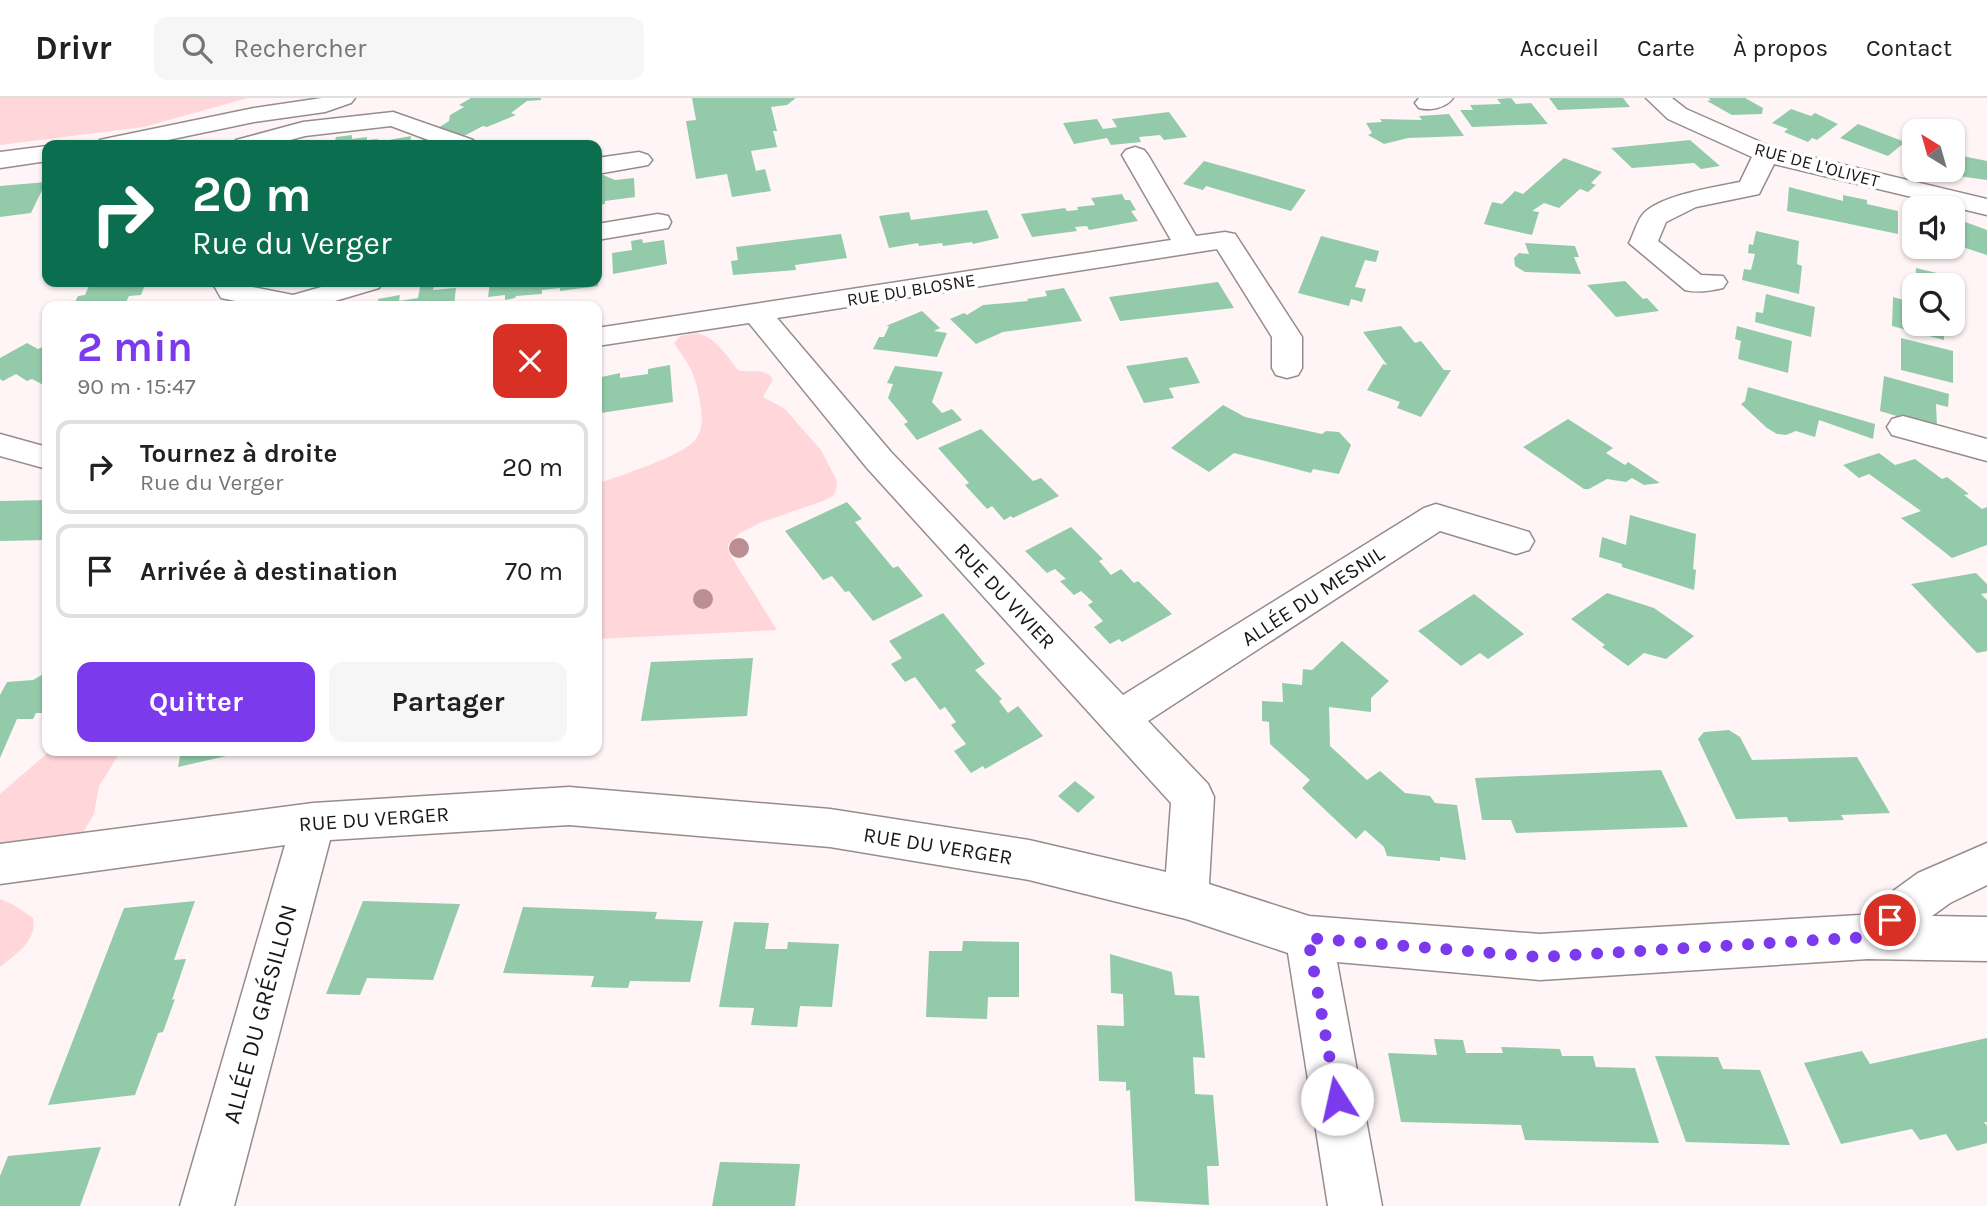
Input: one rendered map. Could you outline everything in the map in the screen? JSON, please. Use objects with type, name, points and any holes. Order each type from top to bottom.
[{"type":"street","points":[[254,115],[295,98]]},
{"type":"street","points":[[135,140],[254,115],[325,105],[343,98]]},
{"type":"street","name":"RUE DE L'OLIVET","points":[[1658,98],[1677,114],[1766,154],[1987,207]]},
{"type":"street","points":[[263,140],[303,129],[393,119],[450,140]]},
{"type":"street","points":[[222,123],[234,140]]},
{"type":"street","points":[[1713,282],[1695,284],[1643,243],[1655,217],[1688,201],[1750,188],[1766,154]]},
{"type":"street","points":[[0,160],[42,155]]},
{"type":"street","points":[[1135,155],[1188,246]]},
{"type":"street","points":[[602,165],[639,160]]},
{"type":"street","points":[[602,231],[659,222]]},
{"type":"street","name":"RUE DU BLOSNE","points":[[602,336],[1225,240],[1287,337],[1287,368]]},
{"type":"street","points":[[228,287],[231,292],[279,301]]},
{"type":"street","points":[[305,301],[352,287]]},
{"type":"street","name":"RUE DU VIVIER","points":[[757,314],[879,460],[1193,797],[1186,898]]},
{"type":"street","points":[[1903,427],[1987,450]]},
{"type":"street","points":[[0,445],[42,457]]},
{"type":"street","name":"ALLÉE DU MESNIL","points":[[1119,719],[1436,517],[1516,541]]},
{"type":"street","name":"RUE DU VERGER","points":[[0,864],[313,822],[569,806],[803,825],[1028,860],[1186,898],[1308,938],[1540,957],[1868,937],[1987,939]]},
{"type":"street","name":"ALLÉE DU GRÉSILLON","points":[[208,1206],[313,822]]},
{"type":"street","points":[[1868,937],[1934,888],[1987,863]]},
{"type":"street","points":[[1308,938],[1355,1206]]},
{"type":"shaded area","points":[[0,98],[248,98],[144,127],[0,145]]},
{"type":"shaded area","points":[[696,333],[703,335],[715,342],[738,370],[762,372],[770,376],[773,380],[763,397],[785,409],[821,450],[837,481],[836,490],[833,496],[823,501],[762,522],[740,533],[728,544],[729,553],[777,630],[602,639],[602,482],[665,459],[689,446],[700,430],[702,421],[696,384],[691,370],[674,343],[680,336]]},
{"type":"shaded area","points":[[44,756],[118,756],[99,786],[94,814],[84,831],[68,845],[0,856],[0,794]]},
{"type":"shaded area","points":[[0,899],[33,918],[34,926],[29,940],[0,967]]},
{"type":"building","points":[[471,98],[541,100],[527,101],[511,113],[516,115],[487,127],[483,126],[462,137],[438,128],[449,121],[450,115],[464,107],[459,105]]},
{"type":"building","points":[[692,98],[796,98],[787,105],[771,107],[777,131],[773,131],[777,147],[751,151],[756,171],[765,169],[771,191],[732,197],[727,174],[696,179],[686,121],[696,120]]},
{"type":"building","points":[[1511,98],[1516,104],[1531,103],[1548,124],[1472,127],[1460,110],[1473,110],[1470,105],[1501,104],[1497,99]]},
{"type":"building","points":[[1549,98],[1623,98],[1630,107],[1558,110]]},
{"type":"building","points":[[1708,98],[1745,98],[1763,108],[1762,114],[1732,115],[1707,101],[1711,100]]},
{"type":"building","points":[[1791,109],[1811,116],[1815,113],[1838,124],[1817,140],[1812,138],[1808,142],[1784,132],[1788,129],[1772,123]]},
{"type":"building","points":[[1169,112],[1187,137],[1164,140],[1160,135],[1139,137],[1141,142],[1111,145],[1107,138],[1074,144],[1063,123],[1097,119],[1103,129],[1117,127],[1112,119]]},
{"type":"building","points":[[1449,114],[1464,136],[1408,138],[1384,144],[1368,135],[1372,133],[1366,123],[1382,122],[1380,119],[1422,120],[1419,116]]},
{"type":"building","points":[[1858,124],[1902,141],[1902,144],[1888,156],[1840,138]]},
{"type":"building","points":[[352,135],[352,139],[367,137],[367,140],[335,140],[336,137]]},
{"type":"building","points":[[411,136],[410,140],[389,140]]},
{"type":"building","points":[[1690,140],[1720,166],[1701,169],[1694,163],[1632,168],[1611,148]]},
{"type":"building","points":[[1965,156],[1987,161],[1987,180],[1965,177]]},
{"type":"building","points":[[1564,158],[1602,172],[1591,183],[1596,185],[1588,192],[1580,189],[1559,208],[1544,203],[1532,211],[1539,212],[1532,235],[1484,224],[1492,202],[1502,204],[1515,191],[1523,194]]},
{"type":"building","points":[[1204,161],[1306,190],[1291,211],[1206,186],[1203,190],[1183,184]]},
{"type":"building","points":[[602,175],[615,180],[634,178],[635,197],[605,201],[602,204]]},
{"type":"building","points":[[42,182],[42,190],[31,213],[0,217],[0,186]]},
{"type":"building","points":[[1789,187],[1843,201],[1843,195],[1867,200],[1867,204],[1898,211],[1898,234],[1787,211]]},
{"type":"building","points":[[1122,194],[1136,210],[1131,211],[1138,221],[1089,230],[1087,226],[1075,227],[1077,231],[1032,237],[1021,214],[1065,208],[1067,211],[1078,210],[1077,207],[1095,205],[1091,198]]},
{"type":"building","points":[[987,210],[999,238],[973,244],[943,246],[942,243],[919,246],[918,243],[889,248],[879,216],[909,212],[911,220]]},
{"type":"building","points":[[1965,222],[1987,230],[1987,255],[1965,248]]},
{"type":"building","points":[[1756,231],[1799,241],[1797,264],[1802,266],[1799,294],[1742,280],[1744,269],[1751,270],[1755,254],[1748,253],[1749,244],[1753,245]]},
{"type":"building","points":[[841,234],[847,258],[795,265],[796,270],[733,275],[731,261],[738,260],[736,247]]},
{"type":"building","points":[[1321,236],[1379,251],[1376,262],[1365,260],[1355,287],[1366,289],[1362,302],[1351,299],[1349,306],[1298,293]]},
{"type":"building","points":[[642,239],[643,243],[664,240],[667,264],[613,274],[612,253],[632,250],[631,241]]},
{"type":"building","points":[[1525,243],[1575,246],[1579,257],[1574,257],[1581,274],[1525,272],[1515,266],[1514,258],[1519,253],[1529,254]]},
{"type":"building","points":[[1916,268],[1937,273],[1916,273]]},
{"type":"building","points":[[1625,281],[1659,311],[1616,317],[1587,285]]},
{"type":"building","points":[[1218,282],[1234,308],[1120,321],[1109,297]]},
{"type":"building","points":[[89,287],[144,287],[141,295],[129,296],[126,301],[76,301],[78,296],[85,295]]},
{"type":"building","points":[[420,287],[434,287],[433,290],[456,288],[455,301],[399,301],[418,298]]},
{"type":"building","points":[[489,287],[590,287],[560,291],[560,288],[542,290],[542,294],[516,296],[505,300],[505,295],[488,297]]},
{"type":"building","points":[[1064,288],[1082,321],[1003,332],[976,344],[950,319],[964,313],[967,315],[983,305],[1028,301],[1027,299],[1047,296],[1045,291]]},
{"type":"building","points":[[1766,294],[1815,307],[1811,337],[1755,322],[1756,312],[1763,313]]},
{"type":"building","points":[[400,295],[399,301],[378,301],[378,299]]},
{"type":"building","points":[[1893,297],[1902,300],[1902,329],[1892,326]]},
{"type":"building","points":[[922,311],[940,328],[934,331],[947,333],[937,357],[873,349],[879,337],[884,337],[889,326],[886,326]]},
{"type":"building","points":[[1401,326],[1415,343],[1421,341],[1444,370],[1451,370],[1421,417],[1397,408],[1400,402],[1367,390],[1383,364],[1387,365],[1363,332]]},
{"type":"building","points":[[1737,326],[1792,341],[1788,373],[1738,359],[1741,341],[1735,339]]},
{"type":"building","points":[[1901,338],[1953,351],[1953,383],[1901,370]]},
{"type":"building","points":[[27,343],[38,349],[42,347],[42,384],[32,379],[27,381],[16,374],[3,381],[0,379],[0,358]]},
{"type":"building","points":[[1187,357],[1200,383],[1169,388],[1174,398],[1144,403],[1126,366]]},
{"type":"building","points":[[670,365],[673,402],[602,413],[602,377],[620,373],[620,378],[648,374],[648,369]]},
{"type":"building","points":[[895,366],[943,372],[932,402],[942,413],[952,409],[962,420],[917,440],[904,424],[908,422],[888,398],[893,384],[887,383]]},
{"type":"building","points":[[1884,376],[1949,394],[1948,407],[1936,404],[1937,428],[1880,411]]},
{"type":"building","points":[[1748,387],[1875,424],[1873,439],[1819,420],[1815,437],[1796,431],[1786,435],[1777,434],[1741,404],[1745,401]]},
{"type":"building","points":[[1223,405],[1245,417],[1322,434],[1326,431],[1339,432],[1351,445],[1339,474],[1313,469],[1311,473],[1234,453],[1209,472],[1171,448]]},
{"type":"building","points":[[1568,419],[1613,448],[1606,453],[1625,465],[1628,462],[1660,483],[1644,485],[1632,478],[1626,482],[1607,479],[1584,489],[1523,447]]},
{"type":"building","points":[[981,429],[1033,481],[1041,478],[1059,496],[1004,520],[992,506],[987,509],[965,485],[969,483],[938,448]]},
{"type":"building","points":[[1879,453],[1895,465],[1915,459],[1942,479],[1947,477],[1969,494],[1964,495],[1982,509],[1987,507],[1987,545],[1952,558],[1901,518],[1921,511],[1869,474],[1859,478],[1843,465]]},
{"type":"building","points":[[42,500],[42,540],[0,541],[0,501]]},
{"type":"building","points":[[847,502],[862,519],[855,522],[893,568],[898,566],[923,596],[873,621],[849,591],[845,592],[832,576],[823,580],[785,531]]},
{"type":"building","points":[[1630,515],[1696,534],[1694,590],[1599,557],[1602,537],[1626,545]]},
{"type":"building","points":[[1071,527],[1103,559],[1099,561],[1111,575],[1121,569],[1134,583],[1138,581],[1172,614],[1122,642],[1119,639],[1110,644],[1094,627],[1103,621],[1088,605],[1093,602],[1081,591],[1074,595],[1060,581],[1066,579],[1055,569],[1047,573],[1025,551]]},
{"type":"building","points":[[1976,573],[1987,584],[1987,593],[1981,594],[1987,600],[1987,651],[1977,653],[1911,584]]},
{"type":"building","points":[[1607,593],[1654,608],[1694,636],[1666,659],[1644,653],[1628,666],[1571,619]]},
{"type":"building","points":[[1474,594],[1524,634],[1488,659],[1480,653],[1461,666],[1418,631]]},
{"type":"building","points":[[943,613],[985,664],[975,670],[1002,699],[999,701],[1008,713],[1018,706],[1043,736],[985,769],[983,766],[971,773],[954,751],[966,744],[951,725],[956,722],[945,707],[940,710],[915,677],[905,682],[891,664],[902,658],[889,641]]},
{"type":"building","points":[[1342,641],[1389,681],[1371,698],[1371,712],[1329,707],[1330,746],[1367,780],[1380,771],[1405,793],[1430,796],[1435,803],[1457,805],[1466,860],[1440,857],[1440,861],[1387,856],[1384,847],[1365,830],[1356,839],[1302,788],[1310,780],[1270,744],[1269,722],[1262,721],[1262,701],[1283,702],[1282,683],[1302,685],[1303,669],[1312,670]]},
{"type":"building","points":[[753,658],[747,716],[641,721],[651,662]]},
{"type":"building","points":[[42,675],[42,713],[36,713],[33,719],[17,719],[0,758],[0,695],[7,682],[33,680]]},
{"type":"building","points":[[1729,730],[1740,737],[1752,760],[1857,757],[1890,813],[1841,815],[1844,820],[1789,822],[1787,817],[1736,819],[1698,739],[1704,732]]},
{"type":"building","points":[[180,756],[226,756],[178,767]]},
{"type":"building","points":[[1661,770],[1688,827],[1516,833],[1511,820],[1482,820],[1475,778]]},
{"type":"building","points":[[1075,781],[1095,797],[1078,813],[1058,796]]},
{"type":"building","points":[[195,901],[174,960],[186,959],[172,1000],[175,999],[163,1032],[158,1033],[135,1095],[48,1105],[124,908]]},
{"type":"building","points":[[363,901],[460,904],[433,980],[367,978],[360,995],[326,994]]},
{"type":"building","points":[[523,907],[657,912],[655,919],[703,921],[690,982],[630,981],[628,988],[591,987],[594,976],[503,973]]},
{"type":"building","points":[[734,922],[769,923],[765,949],[787,949],[788,942],[839,944],[832,1007],[800,1006],[797,1027],[751,1025],[754,1008],[719,1007]]},
{"type":"building","points":[[963,941],[1019,942],[1019,997],[988,997],[987,1019],[926,1017],[929,951],[962,951]]},
{"type":"building","points":[[1110,954],[1172,972],[1175,995],[1199,996],[1205,1058],[1193,1057],[1195,1094],[1213,1095],[1219,1166],[1207,1166],[1209,1205],[1135,1201],[1130,1090],[1126,1091],[1126,1082],[1099,1081],[1097,1025],[1124,1026],[1123,994],[1111,993]]},
{"type":"building","points":[[1987,1038],[1987,1122],[1984,1122],[1987,1126],[1987,1143],[1957,1151],[1946,1134],[1920,1140],[1912,1129],[1841,1144],[1804,1063],[1862,1051],[1870,1064]]},
{"type":"building","points":[[1434,1039],[1463,1040],[1466,1053],[1503,1053],[1501,1047],[1560,1049],[1562,1056],[1593,1056],[1596,1067],[1635,1068],[1659,1143],[1525,1140],[1521,1125],[1401,1122],[1388,1053],[1437,1055]]},
{"type":"building","points":[[1655,1056],[1718,1057],[1723,1069],[1760,1070],[1790,1145],[1686,1142]]},
{"type":"building","points":[[101,1147],[80,1206],[0,1206],[0,1176],[8,1156]]},
{"type":"building","points":[[720,1162],[800,1164],[795,1206],[712,1206]]},
{"type":"route","points":[[1337,1099],[1308,938],[1540,957],[1868,937],[1890,920]]}]
